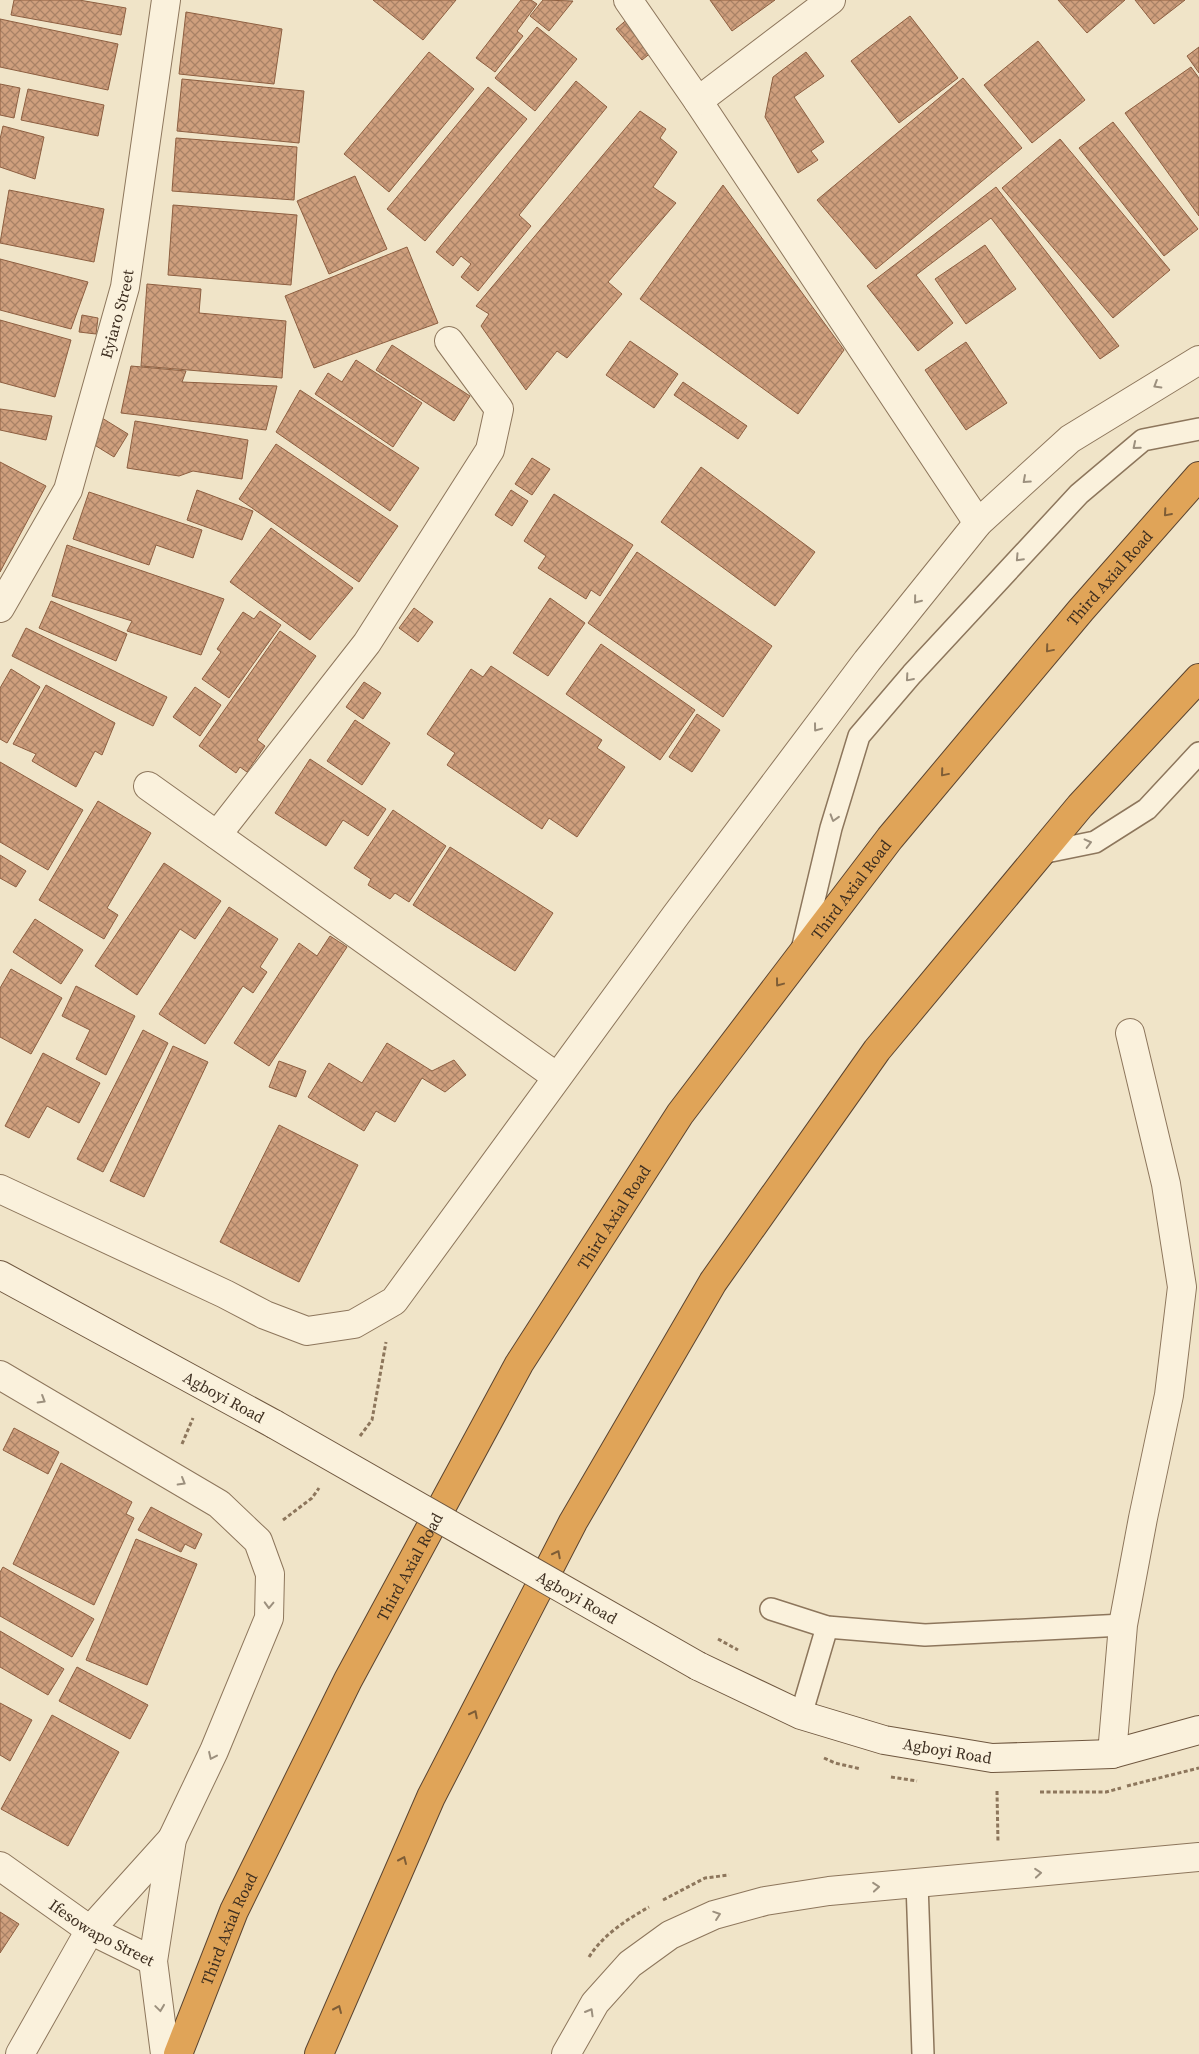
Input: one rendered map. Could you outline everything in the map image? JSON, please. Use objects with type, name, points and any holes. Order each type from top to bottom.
[{"type":"highway","name":"Third Axial Road","points":[[178,2054],[234,1912],[348,1680],[519,1364],[680,1114],[890,838],[1081,610],[1199,476]]},
{"type":"highway","points":[[319,2054],[431,1797],[573,1522],[713,1282],[877,1050],[1080,806],[1199,678]]},
{"type":"street","name":"Eyiaro Street","points":[[0,608],[68,490],[125,287],[166,0]]},
{"type":"street","points":[[628,0],[698,101],[978,523]]},
{"type":"street","points":[[698,101],[831,0]]},
{"type":"street","points":[[217,836],[367,642],[490,450],[499,409],[450,341]]},
{"type":"street","points":[[0,1189],[265,1315],[307,1331],[354,1324],[394,1301],[557,1077],[867,661],[978,523],[1070,439],[1199,360]]},
{"type":"street","points":[[148,786],[557,1077]]},
{"type":"street","points":[[1112,1754],[1123,1625],[1169,1395],[1182,1287],[1166,1184],[1130,1033]]},
{"type":"street","name":"Agboyi Road","points":[[0,1275],[274,1424],[698,1666],[801,1715],[884,1740],[992,1758],[1112,1754],[1199,1730]]},
{"type":"street","points":[[0,1375],[219,1504],[258,1541],[270,1574],[269,1618],[214,1751],[172,1839],[90,1930],[20,2054]]},
{"type":"street","points":[[153,1962],[172,1839]]},
{"type":"street","points":[[566,2054],[595,2003],[630,1964],[670,1935],[714,1915],[765,1900],[828,1891],[1199,1858]]},
{"type":"street","name":"Ifesowapo Street","points":[[0,1866],[90,1930],[153,1962],[165,2054]]},
{"type":"lane","points":[[801,955],[831,828],[859,736],[912,674],[1079,494],[1143,440],[1199,429]]},
{"type":"lane","points":[[1041,853],[1095,842],[1140,814],[1147,809],[1199,753]]},
{"type":"lane","points":[[771,1609],[827,1627],[925,1635],[1123,1625]]},
{"type":"lane","points":[[801,1715],[827,1627]]},
{"type":"lane","points":[[917,1883],[924,2054]]},
{"type":"path","points":[[169,1475],[197,1410]]},
{"type":"path","points":[[997,1792],[998,1846]]},
{"type":"building","points":[[14,0],[79,0],[126,8],[121,35],[11,15]]},
{"type":"building","points":[[373,0],[456,0],[423,40]]},
{"type":"building","points":[[521,0],[531,0],[537,4],[517,31],[523,36],[495,72],[476,58]]},
{"type":"building","points":[[543,0],[573,1],[549,31],[530,16]]},
{"type":"building","points":[[710,0],[775,0],[732,31]]},
{"type":"building","points":[[1058,0],[1125,0],[1087,33]]},
{"type":"building","points":[[1135,0],[1185,0],[1154,24]]},
{"type":"building","points":[[186,12],[282,29],[274,84],[179,74]]},
{"type":"building","points":[[631,16],[658,47],[642,60],[616,29]]},
{"type":"building","points":[[910,16],[958,78],[899,123],[851,61]]},
{"type":"building","points":[[0,19],[118,44],[108,90],[0,67]]},
{"type":"building","points":[[537,27],[577,59],[535,111],[495,78]]},
{"type":"building","points":[[1038,41],[1085,100],[1032,143],[984,85]]},
{"type":"building","points":[[1199,47],[1199,73],[1187,56]]},
{"type":"building","points":[[429,52],[474,89],[389,192],[344,154]]},
{"type":"building","points":[[806,52],[824,76],[794,97],[824,142],[811,151],[818,160],[798,173],[765,117],[773,77]]},
{"type":"building","points":[[1191,67],[1199,78],[1199,216],[1125,113]]},
{"type":"building","points":[[963,78],[1022,148],[876,269],[817,200]]},
{"type":"building","points":[[182,79],[304,91],[299,143],[177,131]]},
{"type":"building","points":[[576,81],[607,107],[519,215],[531,226],[478,291],[461,277],[471,264],[461,256],[453,266],[436,252]]},
{"type":"building","points":[[0,84],[20,88],[14,118],[0,115]]},
{"type":"building","points":[[488,87],[527,119],[425,241],[387,209]]},
{"type":"building","points":[[28,89],[104,105],[98,136],[21,120]]},
{"type":"building","points":[[640,111],[666,129],[660,138],[677,152],[653,187],[676,203],[608,282],[622,294],[567,358],[557,351],[526,390],[481,326],[489,314],[476,306]]},
{"type":"building","points":[[1113,122],[1198,229],[1164,256],[1079,148]]},
{"type":"building","points":[[3,126],[44,137],[35,179],[0,167],[0,139]]},
{"type":"building","points":[[176,138],[297,147],[294,200],[172,191]]},
{"type":"building","points":[[1060,139],[1170,270],[1113,318],[1002,188]]},
{"type":"building","points":[[355,176],[387,249],[329,274],[297,201]]},
{"type":"building","points":[[723,185],[844,350],[798,414],[640,299]]},
{"type":"building","points":[[996,187],[1119,346],[1100,359],[991,218],[916,275],[953,323],[918,351],[867,286]]},
{"type":"building","points":[[9,190],[104,209],[94,262],[0,243]]},
{"type":"building","points":[[173,205],[297,215],[291,285],[168,275]]},
{"type":"building","points":[[985,245],[1016,289],[966,324],[935,279]]},
{"type":"building","points":[[407,247],[438,323],[314,368],[285,296]]},
{"type":"building","points":[[0,259],[88,282],[71,329],[0,310]]},
{"type":"building","points":[[147,284],[201,289],[199,313],[286,321],[282,378],[141,366]]},
{"type":"building","points":[[82,315],[98,318],[96,334],[79,332]]},
{"type":"building","points":[[0,320],[71,340],[55,397],[0,382]]},
{"type":"building","points":[[630,341],[678,374],[654,408],[606,375]]},
{"type":"building","points":[[966,342],[1007,403],[966,430],[925,370]]},
{"type":"building","points":[[392,345],[470,396],[454,421],[376,370]]},
{"type":"building","points":[[356,360],[422,403],[393,447],[315,394],[328,373],[342,382]]},
{"type":"building","points":[[131,366],[186,371],[182,382],[277,386],[266,430],[121,413]]},
{"type":"building","points":[[683,382],[747,426],[738,439],[674,395]]},
{"type":"building","points":[[300,390],[419,468],[390,511],[276,432]]},
{"type":"building","points":[[0,409],[52,416],[46,440],[0,430]]},
{"type":"building","points":[[102,418],[128,434],[114,457],[88,441]]},
{"type":"building","points":[[135,421],[248,440],[242,479],[193,471],[179,476],[127,468]]},
{"type":"building","points":[[276,444],[398,526],[359,582],[239,499]]},
{"type":"building","points":[[532,458],[550,469],[532,495],[515,484]]},
{"type":"building","points":[[0,462],[46,486],[0,572]]},
{"type":"building","points":[[701,467],[815,552],[775,606],[661,522]]},
{"type":"building","points":[[197,490],[253,511],[242,540],[187,520]]},
{"type":"building","points":[[511,490],[528,501],[512,526],[495,515]]},
{"type":"building","points":[[89,492],[202,530],[193,558],[156,545],[149,565],[73,539]]},
{"type":"building","points":[[554,494],[633,545],[600,596],[591,590],[586,599],[538,568],[546,556],[524,541]]},
{"type":"building","points":[[271,528],[353,588],[310,640],[230,582]]},
{"type":"building","points":[[67,545],[224,599],[201,655],[127,631],[132,621],[52,596]]},
{"type":"building","points":[[637,552],[772,646],[723,717],[588,623]]},
{"type":"building","points":[[550,598],[585,623],[548,676],[513,653]]},
{"type":"building","points":[[51,601],[127,634],[116,661],[39,628]]},
{"type":"building","points":[[414,608],[433,622],[418,642],[399,628]]},
{"type":"building","points":[[260,611],[281,625],[229,698],[202,679],[221,652],[217,649],[243,612],[254,619]]},
{"type":"building","points":[[26,628],[167,697],[153,726],[12,656]]},
{"type":"building","points":[[280,631],[316,656],[257,740],[265,746],[247,772],[240,767],[236,773],[199,746]]},
{"type":"building","points":[[601,644],[695,710],[660,760],[566,694]]},
{"type":"building","points":[[491,666],[602,740],[597,748],[625,767],[577,837],[549,818],[542,829],[447,765],[455,753],[427,734],[471,669],[483,677]]},
{"type":"building","points":[[11,669],[40,687],[7,743],[0,739],[0,688]]},
{"type":"building","points":[[364,682],[381,693],[363,719],[346,707]]},
{"type":"building","points":[[46,685],[115,723],[102,755],[95,751],[76,787],[32,761],[36,754],[13,744]]},
{"type":"building","points":[[195,687],[221,705],[200,736],[173,717]]},
{"type":"building","points":[[697,714],[720,730],[692,772],[669,757]]},
{"type":"building","points":[[355,720],[390,743],[362,785],[327,761]]},
{"type":"building","points":[[310,759],[386,809],[368,836],[343,820],[326,846],[275,813]]},
{"type":"building","points":[[0,762],[83,810],[48,870],[0,842]]},
{"type":"building","points":[[98,801],[151,833],[107,908],[118,915],[104,939],[39,900]]},
{"type":"building","points":[[393,810],[446,846],[409,902],[395,893],[390,899],[368,885],[371,879],[354,868]]},
{"type":"building","points":[[450,847],[553,913],[515,971],[413,905]]},
{"type":"building","points":[[0,855],[26,871],[16,887],[0,878]]},
{"type":"building","points":[[164,863],[221,901],[195,939],[180,929],[137,995],[95,966]]},
{"type":"building","points":[[229,907],[278,939],[260,967],[267,972],[253,993],[243,986],[205,1044],[159,1014]]},
{"type":"building","points":[[35,919],[83,950],[61,984],[13,952]]},
{"type":"building","points":[[330,936],[347,947],[269,1066],[234,1043],[299,943],[317,956]]},
{"type":"building","points":[[11,969],[62,998],[31,1054],[0,1037],[0,988]]},
{"type":"building","points":[[76,986],[135,1016],[106,1075],[76,1059],[90,1030],[62,1016]]},
{"type":"building","points":[[143,1030],[168,1043],[103,1172],[77,1159]]},
{"type":"building","points":[[387,1043],[432,1071],[454,1060],[466,1075],[445,1092],[422,1078],[395,1122],[376,1111],[364,1131],[308,1097],[329,1063],[362,1083]]},
{"type":"building","points":[[173,1046],[208,1062],[144,1197],[110,1181]]},
{"type":"building","points":[[43,1053],[100,1083],[79,1123],[47,1106],[29,1138],[5,1126]]},
{"type":"building","points":[[279,1061],[306,1071],[296,1097],[269,1087]]},
{"type":"building","points":[[279,1125],[358,1165],[299,1282],[220,1242]]},
{"type":"building","points":[[14,1428],[59,1452],[48,1474],[3,1450]]},
{"type":"building","points":[[61,1463],[132,1502],[126,1514],[134,1518],[94,1605],[13,1564]]},
{"type":"building","points":[[151,1507],[202,1534],[195,1549],[185,1544],[181,1552],[138,1530]]},
{"type":"building","points":[[136,1539],[197,1564],[147,1685],[86,1660]]},
{"type":"building","points":[[3,1567],[94,1619],[72,1657],[0,1616],[0,1572]]},
{"type":"building","points":[[0,1631],[64,1669],[48,1695],[0,1667]]},
{"type":"building","points":[[77,1667],[148,1705],[130,1739],[59,1701]]},
{"type":"building","points":[[0,1703],[32,1720],[10,1761],[0,1755]]},
{"type":"building","points":[[52,1715],[119,1752],[68,1846],[1,1809]]},
{"type":"building","points":[[0,1912],[19,1924],[0,1953]]}]
